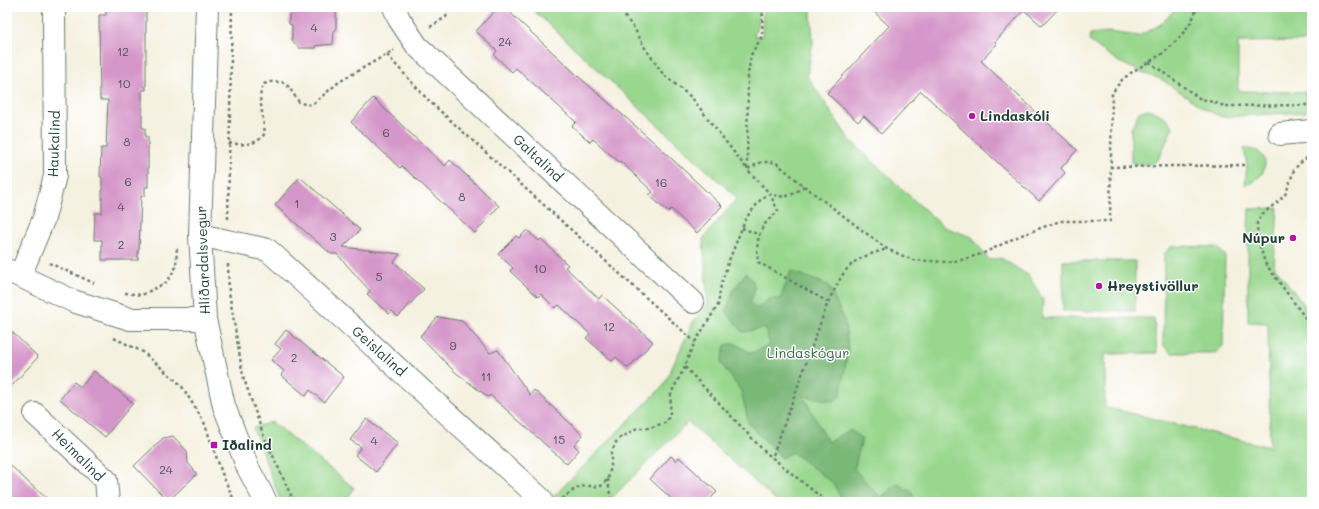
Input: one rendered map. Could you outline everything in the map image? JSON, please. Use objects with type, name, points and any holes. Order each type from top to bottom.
[{"type":"street","name":"Haukalind","points":[[14,273],[29,254],[44,218],[55,176],[54,7]]},
{"type":"street","name":"Hlíðardalsvegur","points":[[207,7],[200,235],[205,319],[224,406],[248,468],[266,502]]},
{"type":"street","name":"Galtalind","points":[[394,7],[399,19],[411,39],[423,52],[693,302]]},
{"type":"street","points":[[1280,134],[1312,131]]},
{"type":"street","name":"Geislalind","points":[[200,235],[268,250],[551,501]]},
{"type":"street","points":[[14,273],[73,301],[130,319],[205,319]]},
{"type":"street","name":"Heimalind","points":[[35,414],[106,480],[108,502]]},
{"type":"path","points":[[229,143],[247,145],[262,138],[265,133],[260,98],[261,90],[264,84],[270,82],[282,82],[288,86],[299,102],[307,105],[314,103],[339,82],[387,55],[446,17],[450,7]]},
{"type":"path","points":[[617,7],[634,28],[645,48],[663,74],[692,98],[747,169],[770,194],[778,210],[764,225],[760,235],[757,250],[758,262],[828,302]]},
{"type":"path","points":[[747,169],[748,74],[752,55],[762,36],[763,7]]},
{"type":"path","points":[[747,169],[762,162],[775,162],[887,249],[913,260],[946,262],[961,260],[984,253],[1019,236],[1060,221],[1110,221],[1112,93],[1122,80],[1161,55],[1177,40],[1189,25],[1196,11],[1196,7]]},
{"type":"path","points":[[387,55],[428,100],[695,342]]},
{"type":"path","points":[[1149,62],[1199,98],[1225,106],[1312,105]]},
{"type":"path","points":[[1312,154],[1294,170],[1286,193],[1262,215],[1257,223],[1258,239],[1265,263],[1312,327]]},
{"type":"path","points":[[1110,167],[1245,164]]},
{"type":"path","points":[[611,502],[608,479],[612,453],[617,440],[637,428],[649,428],[667,422],[670,413],[671,393],[686,367],[689,354],[695,342],[718,305],[721,285],[728,263],[746,218],[762,198],[770,194],[780,197],[795,193],[804,186]]},
{"type":"path","points":[[742,228],[760,235]]},
{"type":"path","points":[[120,292],[142,295],[167,282],[176,267],[177,243]]},
{"type":"path","points":[[772,458],[828,302],[844,274],[852,264],[874,253],[887,249]]},
{"type":"path","points":[[29,254],[98,285]]},
{"type":"path","points":[[108,336],[143,352],[181,385],[204,422],[223,476],[235,502]]},
{"type":"path","points":[[686,367],[764,451],[827,502]]},
{"type":"path","points":[[551,501],[562,499],[575,488],[589,485],[600,487],[608,479]]},
{"type":"green space","points":[[530,7],[759,7],[759,22],[754,36],[762,36],[763,7],[812,7],[813,42],[807,76],[849,139],[944,227],[972,237],[989,260],[1001,258],[1029,276],[1043,300],[1042,318],[1154,318],[1157,353],[1105,354],[1105,407],[1270,447],[1268,323],[1248,322],[1248,229],[1249,209],[1278,208],[1274,266],[1312,315],[1312,502],[778,502],[688,422],[608,502],[548,502],[664,385],[693,322],[708,304],[703,239],[737,198]]},
{"type":"green space","points":[[1177,7],[1312,7],[1312,41],[1238,42],[1238,91],[1306,92],[1306,112],[1221,117],[1202,107],[1161,79],[1119,62],[1089,41],[1090,34],[1109,32],[1139,36],[1161,24]]},
{"type":"green space","points":[[1148,109],[1163,116],[1173,127],[1158,160],[1148,164],[1138,164],[1131,162],[1131,129],[1139,112]]},
{"type":"green space","points":[[1244,148],[1259,152],[1265,162],[1265,167],[1260,176],[1245,185],[1247,166]]},
{"type":"green space","points":[[1172,246],[1216,247],[1225,255],[1223,346],[1215,353],[1171,353],[1163,345],[1164,254]]},
{"type":"green space","name":"Hreystivöllur","points":[[1063,261],[1135,261],[1135,311],[1063,311]]},
{"type":"green space","name":"Lindaskógur","points":[[791,271],[828,285],[845,322],[848,351],[840,396],[834,401],[803,396],[828,442],[850,430],[862,439],[854,469],[881,498],[897,484],[912,492],[915,502],[843,502],[833,483],[792,452],[782,458],[749,424],[741,391],[721,363],[725,345],[734,343],[751,353],[770,345],[765,328],[743,332],[726,311],[734,289],[746,273],[754,284],[754,290],[750,302],[757,309],[769,299],[780,299]]},
{"type":"green space","points":[[272,422],[354,488],[345,502],[281,502],[253,428]]},
{"type":"building","points":[[106,7],[140,7],[140,12],[146,12],[146,90],[142,90],[142,128],[145,128],[145,137],[148,137],[148,187],[145,187],[145,196],[141,196],[138,260],[102,260],[102,240],[94,240],[95,213],[102,213],[102,177],[100,177],[101,148],[106,148],[108,100],[100,100],[99,15],[106,15]]},
{"type":"building","points":[[298,7],[336,7],[336,30],[334,31],[333,44],[315,46],[316,48],[299,48],[292,40],[292,25],[289,24],[289,15]]},
{"type":"building","points":[[498,7],[504,7],[578,76],[656,144],[722,206],[697,233],[671,209],[668,212],[649,195],[653,192],[620,161],[619,162],[593,139],[590,142],[572,126],[576,122],[516,68],[512,72],[494,55],[497,51],[476,31]]},
{"type":"building","points":[[869,7],[1060,7],[1042,26],[1024,10],[995,42],[997,44],[981,61],[1077,150],[1061,168],[1065,173],[1039,201],[921,91],[882,133],[864,116],[858,122],[827,93],[889,26]]},
{"type":"building","points":[[373,98],[445,166],[450,160],[499,206],[475,233],[402,166],[400,168],[351,122]]},
{"type":"building","points":[[300,177],[360,230],[343,247],[400,254],[394,262],[424,289],[398,317],[392,311],[389,314],[367,294],[370,291],[337,254],[331,254],[275,205]]},
{"type":"building","points":[[527,230],[539,241],[541,239],[568,265],[565,267],[599,299],[602,295],[653,342],[628,368],[616,357],[612,361],[586,338],[590,334],[559,305],[555,308],[541,294],[538,297],[510,271],[513,268],[498,254],[516,236],[519,238]]},
{"type":"building","points":[[438,317],[462,321],[490,353],[498,350],[530,395],[534,390],[583,435],[574,445],[579,450],[567,464],[490,395],[488,397],[455,372],[420,336]]},
{"type":"building","points":[[7,327],[38,357],[7,391]]},
{"type":"building","points":[[286,330],[344,377],[324,402],[310,390],[306,396],[281,375],[284,371],[271,360],[281,349],[275,344]]},
{"type":"building","points":[[94,371],[133,403],[105,437],[60,399],[74,382],[81,387]]},
{"type":"building","points":[[366,419],[398,443],[376,472],[355,455],[361,447],[350,440]]},
{"type":"building","points":[[173,436],[187,451],[188,463],[197,474],[168,501],[134,466],[163,438]]},
{"type":"building","points":[[671,456],[676,461],[679,457],[717,492],[707,502],[675,502],[650,479]]},
{"type":"building","points":[[7,462],[29,483],[51,502],[7,502]]},
{"type":"place","name":"Lindaskóli","points":[[972,116]]},
{"type":"place","name":"Núpur","points":[[1293,238]]},
{"type":"place","name":"Hreystivöllur","points":[[1099,286]]},
{"type":"place","name":"Iðalind","points":[[214,445]]}]
